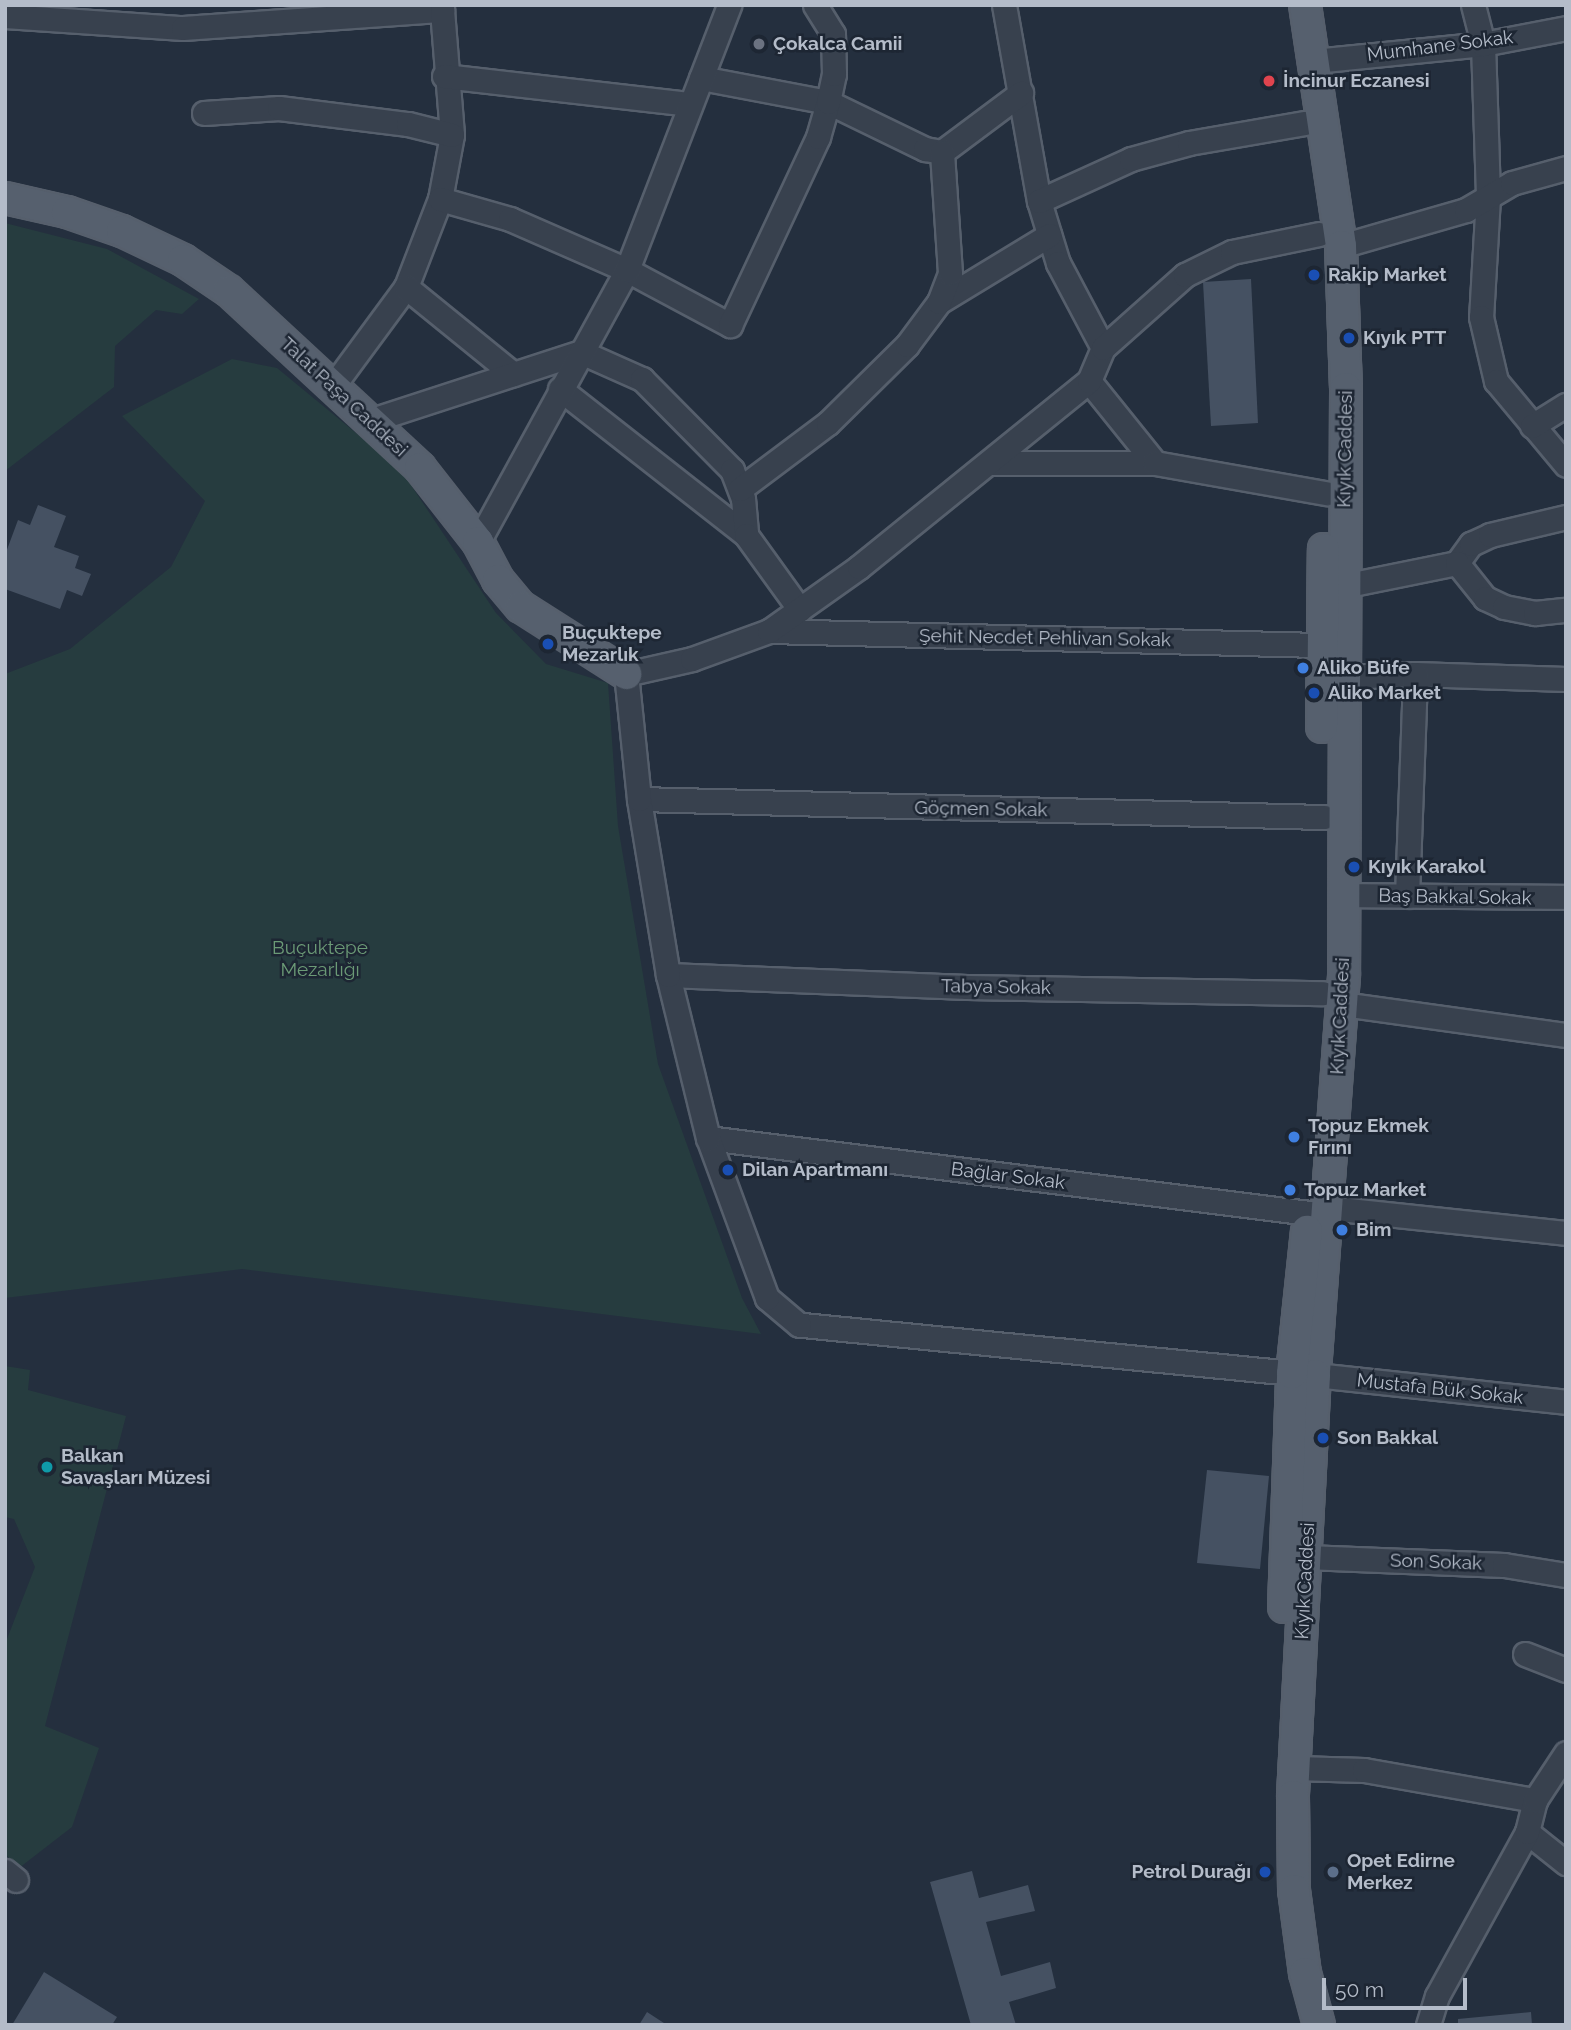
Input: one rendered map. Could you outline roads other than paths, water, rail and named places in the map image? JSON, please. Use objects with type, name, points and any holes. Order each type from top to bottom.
[{"type":"main road","name":"Kıyık Caddesi","points":[[1287,5],[1305,123],[1333,237],[1328,316],[1326,492],[1331,645],[1324,817],[1333,998]]},
{"type":"main road","name":"Kıyık Caddesi","points":[[1300,2025],[1285,1967],[1274,1856],[1304,1374],[1343,895],[1342,677],[1331,645],[1343,586],[1346,388],[1333,237],[1314,61],[1305,5]]},
{"type":"main road","name":"Talat Paşa Caddesi","points":[[5,198],[90,219],[183,260],[229,291],[372,420],[420,468],[478,542],[498,580],[521,607],[626,674]]},
{"type":"main road","name":"Kıyık Caddesi","points":[[1304,1374],[1306,1557],[1295,1768],[1294,1890],[1305,1973],[1320,2025]]},
{"type":"street","points":[[478,542],[627,270],[729,5]]},
{"type":"street","points":[[440,199],[510,219],[627,270],[730,325],[818,137],[828,102],[834,74],[833,34],[816,5]]},
{"type":"street","points":[[1004,5],[1039,201],[1058,263],[1103,348]]},
{"type":"street","points":[[1473,5],[1483,44],[1488,197],[1481,317],[1496,381],[1566,465]]},
{"type":"street","points":[[5,16],[128,15],[183,28],[442,10],[444,76],[452,135],[440,199],[406,287],[334,386]]},
{"type":"street","name":"Mumhane Sokak","points":[[1314,61],[1483,44],[1566,28]]},
{"type":"street","points":[[444,76],[691,104]]},
{"type":"street","points":[[701,78],[828,102],[925,149],[942,152],[1021,93]]},
{"type":"street","points":[[204,113],[279,108],[408,124],[452,135]]},
{"type":"street","points":[[1039,201],[1131,159],[1189,143],[1305,123]]},
{"type":"street","points":[[740,489],[828,423],[907,345],[939,302],[950,273],[942,152]]},
{"type":"street","points":[[626,674],[692,659],[769,631],[800,610],[989,463],[1089,381],[1103,348],[1185,275],[1232,252],[1333,237],[1466,210],[1512,183],[1566,168]]},
{"type":"street","points":[[939,302],[1049,235]]},
{"type":"street","points":[[406,287],[513,374]]},
{"type":"street","points":[[372,420],[581,352],[642,379],[732,470],[740,489],[746,536]]},
{"type":"street","points":[[1089,381],[1155,463]]},
{"type":"street","points":[[560,389],[746,536],[800,610]]},
{"type":"street","points":[[1532,426],[1566,405]]},
{"type":"street","points":[[989,463],[1155,463],[1326,492]]},
{"type":"street","points":[[1343,586],[1457,563],[1471,544],[1490,535],[1566,517]]},
{"type":"street","points":[[1457,563],[1485,597],[1504,607],[1535,613],[1566,610]]},
{"type":"street","name":"Şehit Necdet Pehlivan Sokak","points":[[769,631],[1331,645]]},
{"type":"street","name":"Mustafa Bük Sokak","points":[[626,674],[639,799],[668,975],[708,1138],[767,1298],[799,1325],[1566,1402]]},
{"type":"street","points":[[1407,896],[1415,674]]},
{"type":"street","points":[[1342,677],[1415,674],[1566,679]]},
{"type":"street","name":"Göçmen Sokak","points":[[639,799],[1324,817]]},
{"type":"street","name":"Baş Bakkal Sokak","points":[[1343,895],[1566,898]]},
{"type":"street","name":"Tabya Sokak","points":[[668,975],[1333,998],[1566,1035]]},
{"type":"street","name":"Bağlar Sokak","points":[[708,1138],[1319,1210],[1566,1233]]},
{"type":"street","name":"Son Sokak","points":[[1306,1557],[1504,1564],[1566,1575]]},
{"type":"street","points":[[1525,1654],[1566,1670]]},
{"type":"street","points":[[1428,2025],[1437,1996],[1527,1832],[1535,1800],[1566,1753]]},
{"type":"street","points":[[1295,1768],[1364,1770],[1535,1800]]},
{"type":"street","points":[[1527,1832],[1566,1863]]},
{"type":"place","name":"Çokalca Camii","points":[[759,44]]},
{"type":"place","name":"İncinur Eczanesi","points":[[1269,81]]},
{"type":"place","name":"Rakip Market","points":[[1314,275]]},
{"type":"place","name":"Kıyık PTT","points":[[1349,338]]},
{"type":"place","name":"Buçuktepe Mezarlık","points":[[548,644]]},
{"type":"place","name":"Aliko Büfe","points":[[1303,668]]},
{"type":"place","name":"Aliko Market","points":[[1314,693]]},
{"type":"place","name":"Kıyık Karakol","points":[[1354,867]]},
{"type":"place","name":"Topuz Ekmek Fırını","points":[[1294,1137]]},
{"type":"place","name":"Dilan Apartmanı","points":[[728,1170]]},
{"type":"place","name":"Topuz Market","points":[[1290,1190]]},
{"type":"place","name":"Bim","points":[[1342,1230]]},
{"type":"place","name":"Son Bakkal","points":[[1323,1438]]},
{"type":"place","name":"Balkan Savaşları Müzesi","points":[[47,1467]]},
{"type":"place","name":"Petrol Durağı","points":[[1265,1872]]},
{"type":"place","name":"Opet Edirne Merkez","points":[[1333,1872]]},
{"type":"park label","name":"Buçuktepe Mezarlığı","points":[[320,959]]}]
